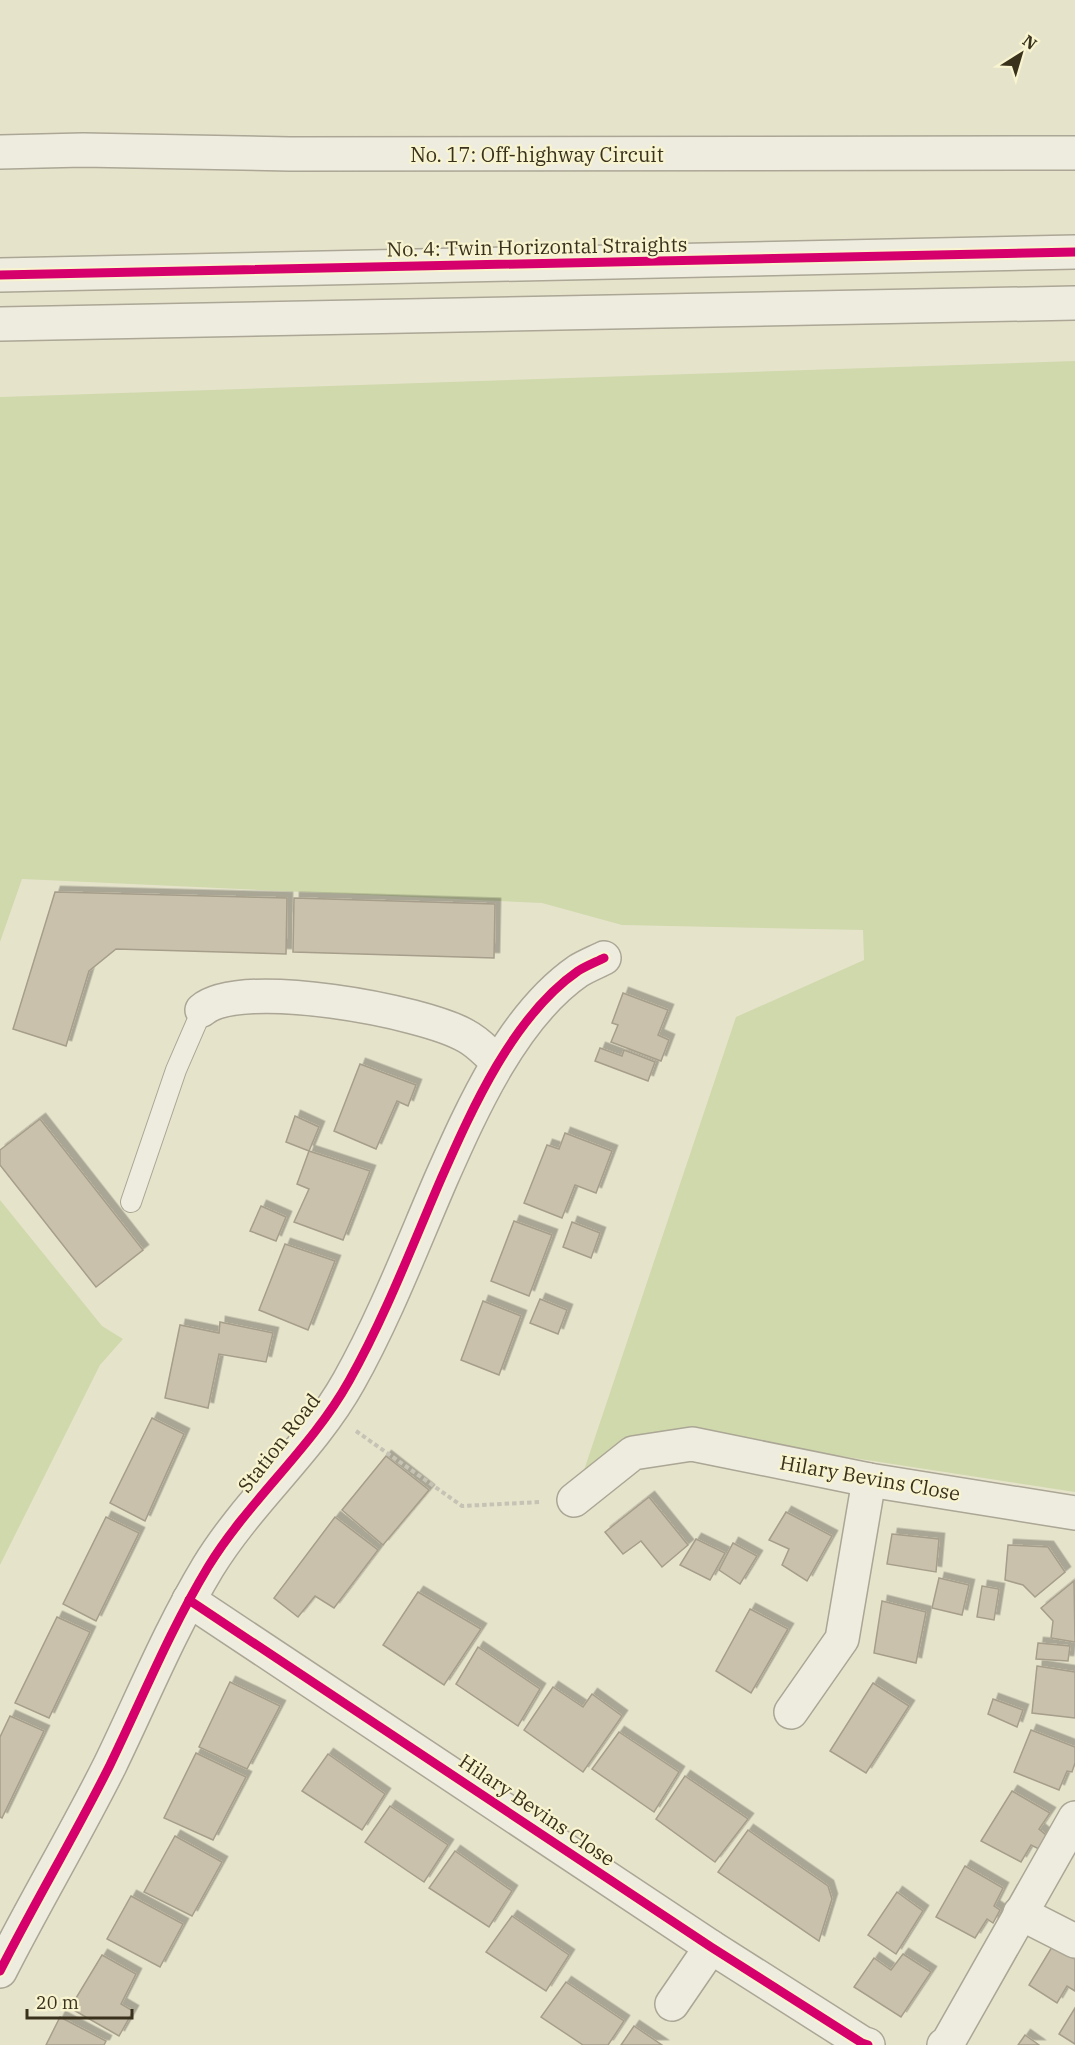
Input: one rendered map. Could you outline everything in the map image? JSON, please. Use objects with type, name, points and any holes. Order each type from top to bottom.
[{"type":"street","name":"No. 17: Off-highway Circuit","points":[[0,152],[83,150],[290,154],[1075,153]]},
{"type":"street","name":"No. 4: Twin Horizontal Straights","points":[[0,276],[1075,252]]},
{"type":"street","points":[[0,324],[1075,303]]},
{"type":"street","name":"Station Road","points":[[0,1971],[109,1767],[189,1600],[231,1532],[329,1412],[348,1383],[371,1338],[466,1122],[498,1062],[529,1020],[557,988],[579,970],[604,958]]},
{"type":"street","points":[[202,1010],[210,1003],[268,997],[371,1006],[428,1020],[466,1036],[498,1062]]},
{"type":"street","name":"Hilary Bevins Close","points":[[574,1500],[633,1453],[692,1444],[869,1480],[1075,1513]]},
{"type":"street","points":[[791,1712],[842,1640],[869,1480]]},
{"type":"street","name":"Hilary Bevins Close","points":[[189,1600],[711,1947],[868,2045]]},
{"type":"street","points":[[944,2045],[947,2044],[1075,1818]]},
{"type":"street","points":[[1020,1913],[1075,1941]]},
{"type":"street","points":[[672,2004],[711,1947]]},
{"type":"lane","points":[[131,1202],[176,1070],[202,1010]]},
{"type":"path","points":[[329,1412],[462,1506],[574,1500]]},
{"type":"green space","points":[[1075,361],[1075,1492],[696,1434],[574,1500],[736,1017],[864,960],[863,930],[622,925],[542,903],[22,879],[0,942],[0,397]]},
{"type":"green space","points":[[0,1200],[102,1326],[123,1339],[100,1365],[0,1565]]},
{"type":"building","points":[[55,892],[287,898],[286,954],[116,949],[89,971],[66,1046],[13,1029]]},
{"type":"building","points":[[294,898],[495,904],[494,958],[293,952]]},
{"type":"building","points":[[623,993],[668,1010],[658,1035],[669,1040],[661,1061],[611,1042],[618,1025],[612,1023]]},
{"type":"building","points":[[600,1048],[622,1056],[624,1050],[655,1062],[648,1081],[595,1061]]},
{"type":"building","points":[[360,1064],[416,1085],[408,1106],[397,1101],[376,1149],[334,1131]]},
{"type":"building","points":[[295,1116],[319,1127],[309,1151],[286,1142]]},
{"type":"building","points":[[40,1119],[143,1250],[96,1287],[0,1165],[0,1150]]},
{"type":"building","points":[[565,1133],[612,1151],[596,1193],[575,1185],[562,1218],[524,1203],[547,1145],[559,1149]]},
{"type":"building","points":[[309,1151],[370,1171],[343,1240],[294,1222],[309,1189],[297,1184]]},
{"type":"building","points":[[261,1206],[286,1217],[276,1241],[250,1231]]},
{"type":"building","points":[[514,1221],[552,1235],[529,1296],[491,1281]]},
{"type":"building","points":[[572,1222],[600,1233],[591,1258],[563,1247]]},
{"type":"building","points":[[285,1244],[335,1261],[308,1330],[259,1310]]},
{"type":"building","points":[[540,1299],[567,1310],[558,1334],[530,1323]]},
{"type":"building","points":[[483,1301],[521,1316],[499,1375],[461,1360]]},
{"type":"building","points":[[220,1322],[273,1333],[266,1362],[219,1354],[208,1408],[165,1398],[180,1325],[219,1333]]},
{"type":"building","points":[[152,1418],[184,1434],[145,1521],[110,1503]]},
{"type":"building","points":[[386,1456],[429,1490],[383,1545],[342,1510]]},
{"type":"building","points":[[649,1497],[688,1545],[662,1567],[641,1541],[623,1554],[605,1532]]},
{"type":"building","points":[[786,1512],[832,1536],[807,1581],[782,1565],[789,1549],[769,1540]]},
{"type":"building","points":[[106,1517],[139,1533],[96,1621],[63,1604]]},
{"type":"building","points":[[335,1517],[378,1550],[334,1608],[315,1596],[298,1617],[274,1598]]},
{"type":"building","points":[[892,1534],[939,1539],[936,1572],[887,1564]]},
{"type":"building","points":[[696,1539],[725,1553],[710,1580],[680,1565]]},
{"type":"building","points":[[733,1543],[757,1556],[740,1584],[719,1570]]},
{"type":"building","points":[[1008,1545],[1048,1547],[1065,1572],[1035,1597],[1023,1585],[1005,1580]]},
{"type":"building","points":[[939,1578],[969,1585],[962,1615],[932,1608]]},
{"type":"building","points":[[1074,1581],[1075,1642],[1051,1638],[1053,1621],[1041,1608]]},
{"type":"building","points":[[982,1586],[999,1589],[994,1620],[977,1617]]},
{"type":"building","points":[[418,1592],[481,1629],[444,1685],[383,1645]]},
{"type":"building","points":[[882,1601],[926,1612],[916,1663],[874,1653]]},
{"type":"building","points":[[750,1609],[788,1629],[751,1693],[716,1671]]},
{"type":"building","points":[[57,1617],[90,1632],[49,1718],[15,1703]]},
{"type":"building","points":[[1038,1643],[1070,1646],[1068,1661],[1036,1659]]},
{"type":"building","points":[[478,1647],[540,1689],[518,1726],[456,1684]]},
{"type":"building","points":[[1037,1666],[1075,1672],[1075,1718],[1032,1713]]},
{"type":"building","points":[[230,1682],[280,1706],[247,1769],[199,1747]]},
{"type":"building","points":[[873,1683],[909,1706],[866,1773],[830,1751]]},
{"type":"building","points":[[553,1687],[583,1707],[592,1694],[622,1716],[583,1772],[524,1730]]},
{"type":"building","points":[[993,1699],[1023,1710],[1017,1727],[988,1714]]},
{"type":"building","points":[[10,1716],[44,1731],[2,1818],[0,1817],[0,1737]]},
{"type":"building","points":[[1031,1730],[1075,1747],[1075,1763],[1072,1772],[1067,1771],[1059,1790],[1014,1772]]},
{"type":"building","points":[[619,1732],[679,1772],[654,1812],[592,1769]]},
{"type":"building","points":[[196,1753],[246,1777],[213,1840],[164,1818]]},
{"type":"building","points":[[328,1754],[385,1794],[362,1830],[302,1791]]},
{"type":"building","points":[[685,1776],[748,1819],[715,1862],[656,1819]]},
{"type":"building","points":[[1012,1791],[1050,1813],[1039,1829],[1046,1835],[1039,1849],[1031,1845],[1021,1862],[981,1841]]},
{"type":"building","points":[[390,1806],[448,1845],[424,1882],[365,1842]]},
{"type":"building","points":[[748,1830],[828,1886],[832,1899],[819,1941],[718,1872]]},
{"type":"building","points":[[175,1836],[222,1862],[192,1916],[144,1892]]},
{"type":"building","points":[[455,1851],[512,1891],[489,1927],[429,1888]]},
{"type":"building","points":[[965,1866],[1003,1888],[994,1906],[1000,1910],[993,1923],[987,1919],[975,1938],[936,1917]]},
{"type":"building","points":[[897,1892],[923,1911],[896,1954],[868,1935]]},
{"type":"building","points":[[131,1896],[183,1924],[160,1967],[107,1939]]},
{"type":"building","points":[[512,1916],[569,1955],[546,1991],[486,1952]]},
{"type":"building","points":[[1052,1947],[1075,1959],[1075,1991],[1067,1986],[1057,2003],[1029,1985]]},
{"type":"building","points":[[903,1954],[931,1972],[901,2017],[854,1987],[874,1958],[891,1970]]},
{"type":"building","points":[[102,1955],[136,1974],[121,2004],[133,2011],[119,2036],[70,2008]]},
{"type":"building","points":[[566,1982],[624,2021],[608,2045],[583,2045],[541,2017]]},
{"type":"building","points":[[1075,2008],[1075,2044],[1059,2034]]},
{"type":"building","points":[[60,2017],[106,2041],[104,2045],[46,2045]]},
{"type":"building","points":[[634,2026],[662,2045],[621,2045]]},
{"type":"building","points":[[1025,2035],[1039,2045],[1018,2045]]},
{"type":"cycle path","points":[[0,275],[1075,252]]},
{"type":"cycle path","points":[[0,1971],[97,1791],[169,1640],[208,1567],[242,1519],[317,1429],[349,1381],[386,1307],[466,1123],[497,1066],[514,1038],[555,990],[578,971],[604,958]]},
{"type":"cycle path","points":[[189,1600],[711,1947],[868,2045]]}]
